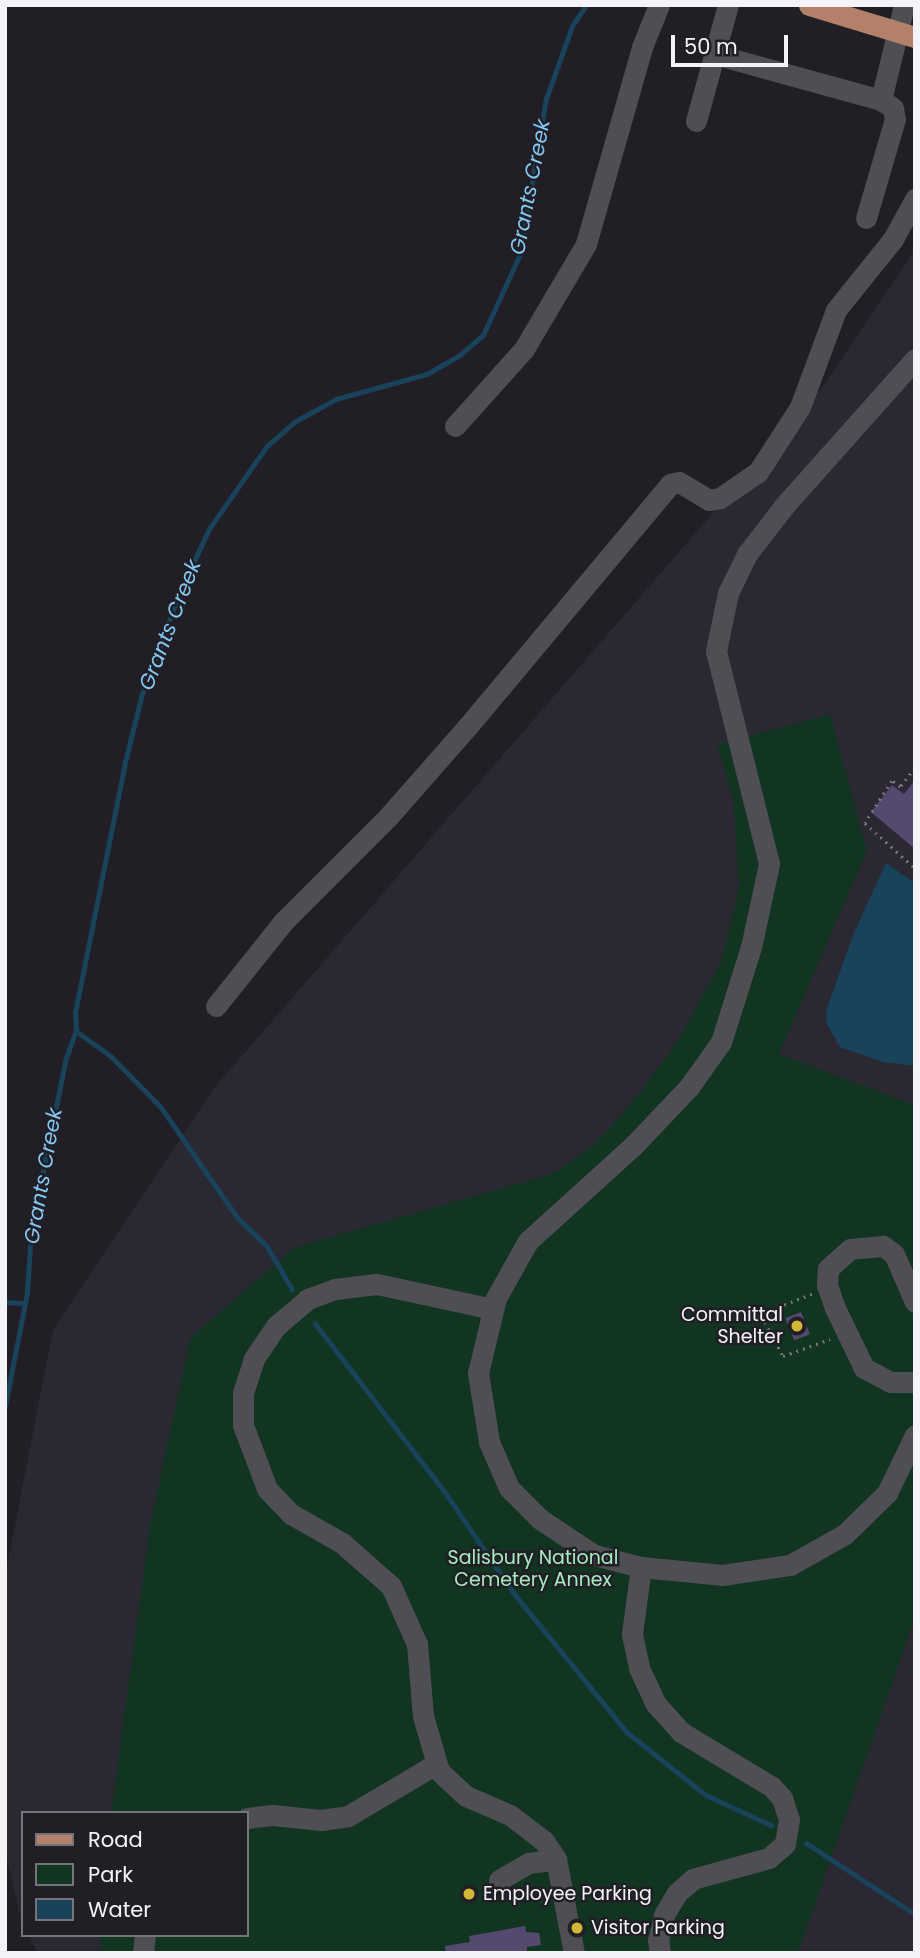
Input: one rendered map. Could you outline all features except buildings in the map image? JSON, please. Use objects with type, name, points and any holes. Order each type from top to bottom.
[{"type":"main road","points":[[819,7],[906,35]]},
{"type":"lane","points":[[455,426],[524,349],[586,244],[642,47],[659,5]]},
{"type":"lane","points":[[696,121],[728,5]]},
{"type":"lane","points":[[881,100],[906,35],[904,5]]},
{"type":"lane","points":[[714,54],[881,100],[893,108],[895,119],[866,218]]},
{"type":"lane","points":[[216,1006],[283,922],[388,817],[459,736],[670,484],[679,482],[709,500],[720,498],[758,472],[800,407],[836,310],[893,239],[915,199]]},
{"type":"lane","points":[[915,359],[784,506],[747,554],[728,593],[716,652],[769,864],[751,947],[721,1042],[689,1087],[634,1145],[528,1241],[494,1309],[478,1373],[489,1442],[509,1488],[540,1518],[594,1555],[641,1567],[722,1575],[790,1565],[845,1534],[887,1493],[915,1435]]},
{"type":"lane","points":[[913,1289],[894,1254],[883,1246],[868,1245],[836,1258],[828,1269],[828,1287],[845,1333],[864,1368],[890,1382],[915,1382]]},
{"type":"lane","points":[[494,1309],[376,1284],[335,1289],[308,1299],[276,1326],[254,1359],[243,1393],[243,1425],[267,1489],[290,1514],[374,1567],[405,1613],[416,1644],[423,1716],[436,1764],[466,1796],[532,1830],[556,1859],[574,1953]]},
{"type":"lane","points":[[641,1567],[632,1634],[639,1668],[655,1703],[681,1732],[772,1787],[782,1798],[789,1819],[785,1844],[769,1858],[693,1879],[677,1894],[664,1915],[658,1940],[660,1953]]},
{"type":"lane","points":[[248,1818],[348,1816],[436,1764]]},
{"type":"lane","points":[[499,1880],[529,1863],[556,1859]]},
{"type":"path","points":[[915,768],[900,787],[891,781],[865,823],[915,868]]},
{"type":"path","points":[[828,1287],[770,1311],[765,1322],[783,1356],[845,1333]]},
{"type":"shaded area","name":"Salisbury National Cemetery Annex","points":[[915,250],[915,1953],[38,1953],[30,1937],[248,1937],[248,1811],[21,1811],[21,1921],[5,1850],[5,1577],[53,1330],[215,1087],[823,386]]},
{"type":"green space","name":"Salisbury National Cemetery Annex","points":[[830,714],[867,851],[779,1054],[915,1105],[915,1618],[798,1953],[103,1953],[100,1937],[248,1937],[248,1811],[111,1811],[150,1525],[190,1338],[295,1247],[555,1173],[596,1143],[640,1093],[678,1040],[721,962],[739,888],[733,798],[717,745]]},
{"type":"water","points":[[886,863],[915,883],[915,1066],[883,1062],[840,1047],[827,1024],[826,1011],[853,935]]},
{"type":"waterway","name":"Grants Creek","points":[[5,1406],[27,1293],[31,1231],[66,1058],[76,1031],[75,1013],[125,762],[142,694],[180,591],[209,529],[267,446],[296,421],[336,399],[427,374],[460,355],[483,335],[520,254],[546,99],[572,26],[586,5]]},
{"type":"waterway","points":[[76,1031],[111,1056],[161,1107],[238,1218],[267,1246],[292,1289]]},
{"type":"waterway","points":[[5,1302],[24,1303]]},
{"type":"waterway","points":[[315,1323],[443,1489],[516,1596],[627,1732],[706,1795],[771,1825]]},
{"type":"waterway","points":[[806,1843],[915,1914]]},
{"type":"place","name":"Committal Shelter","points":[[797,1326]]},
{"type":"place","name":"Employee Parking","points":[[469,1894]]},
{"type":"place","name":"Visitor Parking","points":[[577,1928]]}]
